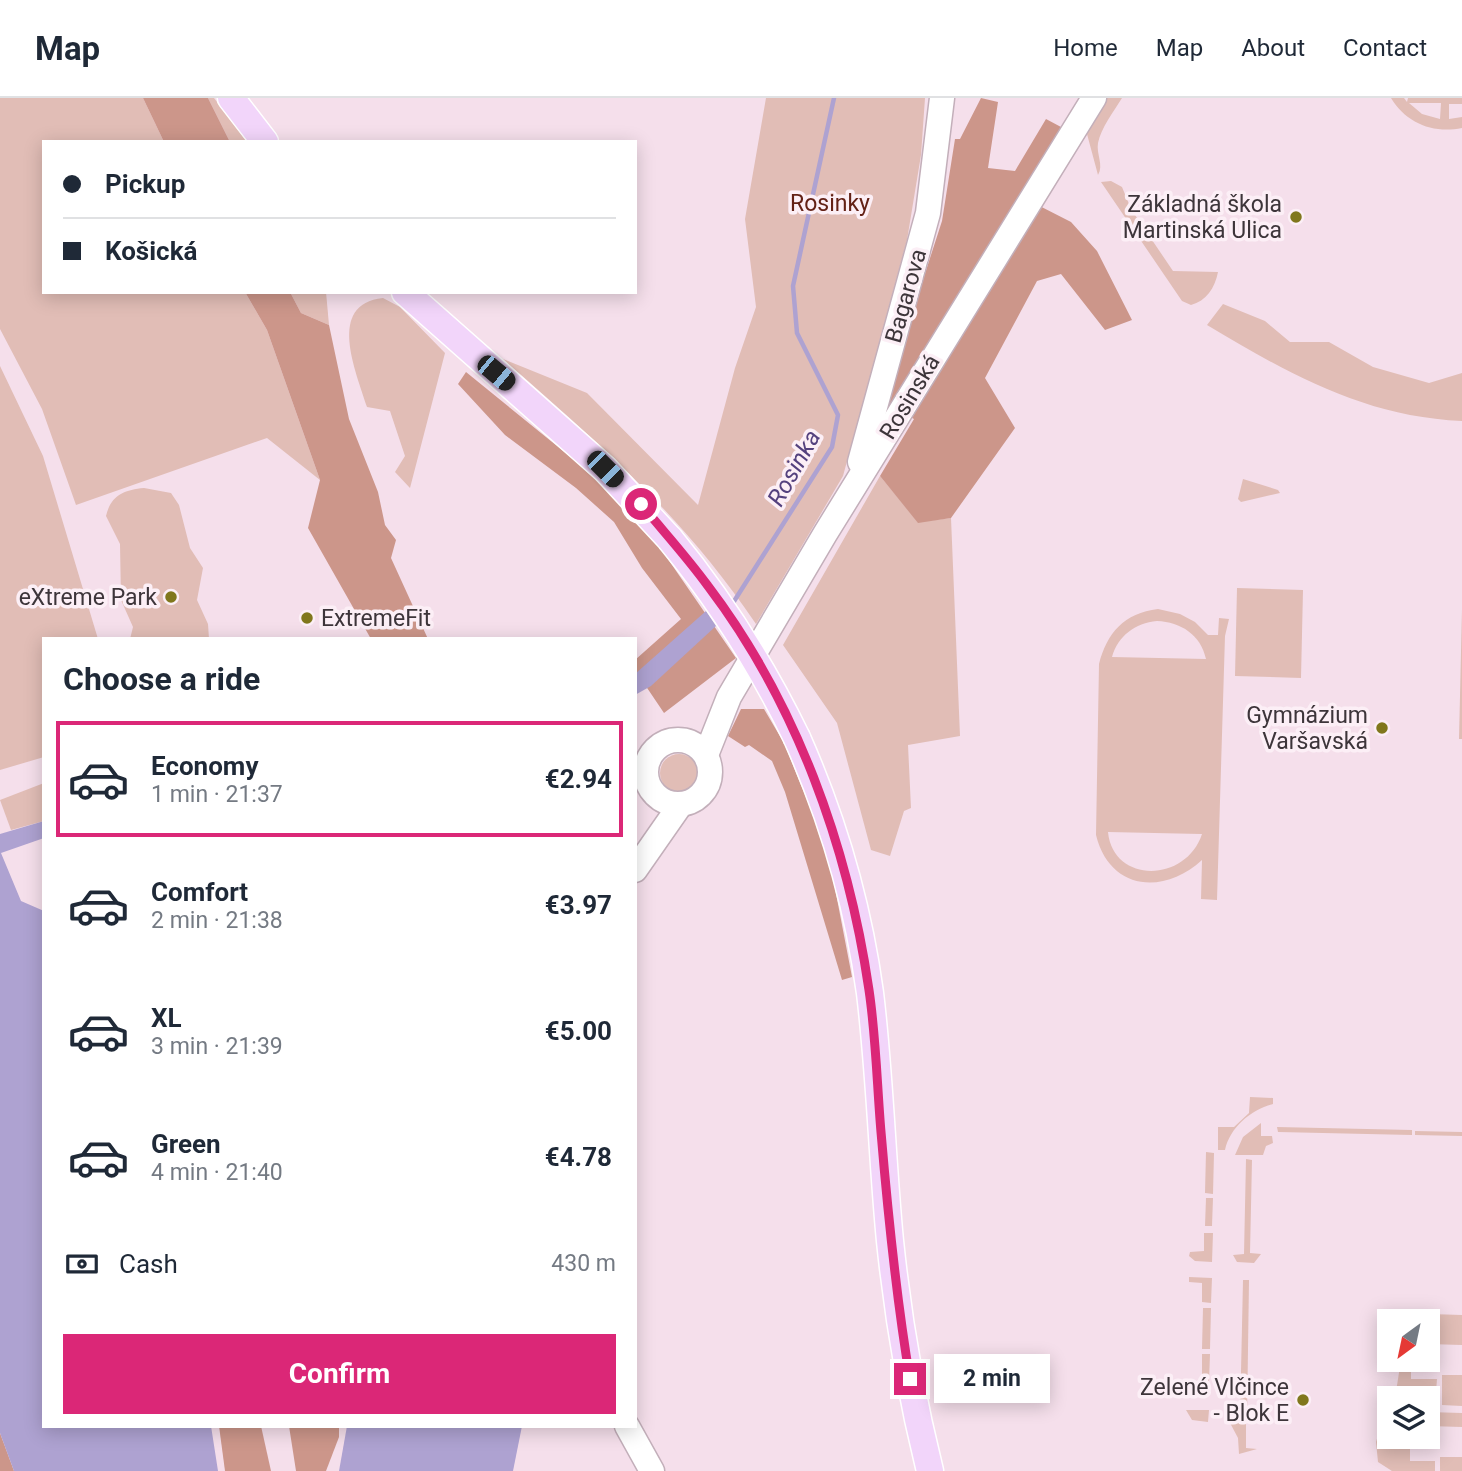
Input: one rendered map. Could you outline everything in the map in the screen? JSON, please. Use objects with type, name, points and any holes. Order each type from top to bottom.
[{"type":"main road","points":[[231,98],[263,140]]},
{"type":"main road","points":[[407,294],[605,469],[670,539],[709,586],[745,640],[797,738],[835,837],[856,913],[868,981],[896,1293],[914,1402],[930,1471]]},
{"type":"street","name":"Bagarova","points":[[853,490],[928,214],[942,98]]},
{"type":"street","name":"Rosinská","points":[[706,755],[729,697],[1094,98]]},
{"type":"street","name":"Rosinská","points":[[685,740],[729,697]]},
{"type":"street","points":[[637,866],[681,804],[701,795],[707,787],[710,765],[706,755],[697,745],[685,740],[663,744],[649,758],[646,777],[655,794],[667,802],[681,804]]},
{"type":"street","points":[[637,863],[655,794]]},
{"type":"street","points":[[628,1428],[652,1471]]},
{"type":"green space","points":[[0,98],[143,98],[163,140],[42,140],[42,294],[246,294],[267,330],[320,480],[267,438],[76,505],[42,409],[0,329]]},
{"type":"green space","points":[[208,98],[214,98],[246,140],[229,140]]},
{"type":"green space","name":"Rosinky","points":[[766,98],[925,98],[921,155],[907,240],[843,476],[756,624],[728,585],[669,515],[606,452],[503,359],[587,393],[698,505],[735,368],[756,307],[745,219]]},
{"type":"green space","points":[[1104,98],[1122,98],[1100,137],[1098,175],[1087,134]]},
{"type":"green space","points":[[1391,98],[1404,98],[1407,102],[1408,98],[1462,98],[1462,104],[1449,104],[1449,119],[1462,117],[1462,128],[1441,129],[1421,125],[1397,107]],"holes":[[[1409,103],[1441,103],[1440,119],[1422,114]]]},
{"type":"green space","points":[[1111,181],[1122,187],[1131,209],[1173,271],[1218,272],[1215,283],[1205,297],[1191,305],[1182,301],[1101,182]]},
{"type":"green space","points":[[291,294],[326,294],[329,325],[301,313]]},
{"type":"green space","points":[[383,298],[400,307],[445,353],[410,488],[395,472],[405,456],[390,411],[367,407],[352,358],[350,326],[355,313],[365,303]]},
{"type":"green space","points":[[1223,304],[1265,321],[1290,342],[1329,342],[1373,367],[1429,383],[1462,373],[1462,421],[1427,418],[1360,402],[1298,376],[1207,325]]},
{"type":"green space","points":[[0,366],[43,456],[97,637],[42,637],[42,758],[0,770]]},
{"type":"green space","points":[[880,476],[918,522],[951,518],[960,736],[908,745],[911,808],[904,811],[890,856],[871,850],[837,723],[783,645]]},
{"type":"green space","points":[[1243,479],[1280,493],[1241,502],[1238,499]]},
{"type":"green space","points":[[144,488],[171,493],[179,505],[190,548],[203,568],[197,600],[208,624],[209,637],[130,637],[133,627],[121,600],[120,544],[106,516],[115,498],[130,490]]},
{"type":"green space","points":[[1237,588],[1303,590],[1301,678],[1235,676]]},
{"type":"green space","points":[[1158,609],[1180,614],[1195,622],[1208,635],[1218,635],[1219,618],[1229,619],[1225,636],[1217,900],[1201,899],[1202,860],[1171,879],[1140,882],[1126,877],[1113,867],[1103,854],[1096,835],[1099,664],[1107,643],[1119,626],[1146,611]],"holes":[[[1157,621],[1174,624],[1189,631],[1200,643],[1206,659],[1112,657],[1118,643],[1128,632]],[[1108,832],[1201,834],[1202,834],[1194,850],[1181,862],[1167,869],[1151,871],[1136,868],[1123,861],[1113,849]]]},
{"type":"green space","points":[[1462,609],[1462,739],[1459,739]]},
{"type":"green space","points":[[679,754],[693,759],[698,773],[693,787],[679,792],[665,787],[660,773],[665,759]]},
{"type":"green space","points":[[42,784],[42,822],[11,830],[0,800]]},
{"type":"green space","points":[[1250,1097],[1273,1098],[1273,1104],[1249,1115],[1232,1134],[1225,1150],[1218,1150],[1218,1127],[1234,1127],[1249,1113]]},
{"type":"green space","points":[[1261,1123],[1261,1136],[1272,1136],[1273,1143],[1266,1146],[1263,1155],[1235,1155],[1243,1137]]},
{"type":"green space","points":[[1277,1127],[1412,1130],[1412,1135],[1278,1132]]},
{"type":"green space","points":[[1415,1131],[1462,1132],[1462,1136],[1415,1135]]},
{"type":"green space","points":[[1206,1152],[1214,1153],[1213,1194],[1205,1193]]},
{"type":"green space","points":[[1246,1159],[1252,1160],[1250,1253],[1261,1254],[1254,1263],[1237,1262],[1233,1255],[1244,1254]]},
{"type":"green space","points":[[1206,1198],[1213,1198],[1212,1226],[1205,1226]]},
{"type":"green space","points":[[1204,1233],[1213,1233],[1212,1262],[1195,1261],[1189,1256],[1190,1252],[1204,1251]]},
{"type":"green space","points":[[1189,1277],[1212,1278],[1211,1303],[1202,1302],[1202,1283],[1189,1282]]},
{"type":"green space","points":[[1243,1280],[1249,1280],[1247,1418],[1240,1418]]},
{"type":"green space","points":[[1203,1308],[1211,1308],[1210,1349],[1202,1349]]},
{"type":"green space","points":[[1440,1314],[1462,1315],[1462,1345],[1440,1344]]},
{"type":"green space","points":[[1202,1354],[1210,1354],[1209,1382],[1202,1382]]},
{"type":"green space","points":[[1399,1372],[1411,1372],[1411,1379],[1437,1379],[1436,1386],[1397,1386]]},
{"type":"green space","points":[[1442,1375],[1462,1375],[1462,1406],[1442,1405]]},
{"type":"green space","points":[[1186,1410],[1209,1410],[1208,1422],[1192,1420]]},
{"type":"green space","points":[[1440,1412],[1462,1413],[1462,1427],[1440,1426]]},
{"type":"green space","points":[[1229,1421],[1246,1421],[1246,1448],[1257,1449],[1239,1454],[1238,1438]]},
{"type":"green space","points":[[1377,1439],[1377,1449],[1410,1449],[1410,1461],[1435,1461],[1435,1471],[1392,1471],[1378,1462],[1376,1442]]},
{"type":"green space","points":[[1440,1457],[1462,1457],[1462,1471],[1440,1471]]},
{"type":"shaded area","points":[[143,98],[208,98],[229,140],[163,140]]},
{"type":"shaded area","points":[[981,98],[998,102],[988,168],[1015,171],[1046,119],[1061,127],[1020,196],[1071,222],[1097,251],[1132,320],[1105,330],[1061,274],[1037,281],[985,378],[1015,428],[951,518],[918,523],[880,476],[914,419],[888,405],[909,323],[942,221],[955,139],[960,139]]},
{"type":"shaded area","points":[[246,294],[291,294],[301,313],[329,325],[349,419],[378,492],[385,525],[396,540],[391,558],[427,637],[370,637],[308,528],[320,480],[267,330]]},
{"type":"shaded area","points":[[466,372],[578,463],[650,533],[736,658],[664,713],[637,673],[637,658],[681,619],[642,568],[614,522],[576,488],[505,435],[458,384]]},
{"type":"shaded area","points":[[706,611],[716,626],[651,686],[637,694],[637,672]]},
{"type":"shaded area","points":[[741,709],[764,709],[784,743],[828,852],[852,977],[842,980],[785,792],[772,761],[749,745],[745,747],[728,736]]},
{"type":"shaded area","points":[[42,822],[42,839],[1,853],[21,901],[42,910],[42,1428],[211,1428],[218,1471],[14,1471],[0,1433],[0,834]]},
{"type":"shaded area","points":[[219,1428],[261,1428],[271,1471],[225,1471]]},
{"type":"shaded area","points":[[289,1428],[339,1428],[339,1437],[326,1471],[296,1471]]},
{"type":"shaded area","points":[[347,1428],[522,1428],[513,1471],[339,1471]]},
{"type":"shaded area","points":[[0,1433],[14,1471],[0,1471]]},
{"type":"waterway","name":"Rosinka","points":[[731,606],[832,447],[838,415],[797,333],[793,286],[834,98]]},
{"type":"place","name":"Základná škola Martinská Ulica","points":[[1296,217]]},
{"type":"place","name":"eXtreme Park","points":[[171,597]]},
{"type":"place","name":"ExtremeFit","points":[[307,618]]},
{"type":"place","name":"Gymnázium Varšavská","points":[[1382,728]]},
{"type":"place","name":"Zelené Vlčince - Blok E","points":[[1303,1400]]},
{"type":"route","points":[[641,504],[709,586],[745,640],[797,738],[835,837],[856,913],[870,994],[890,1241],[910,1379]]}]
